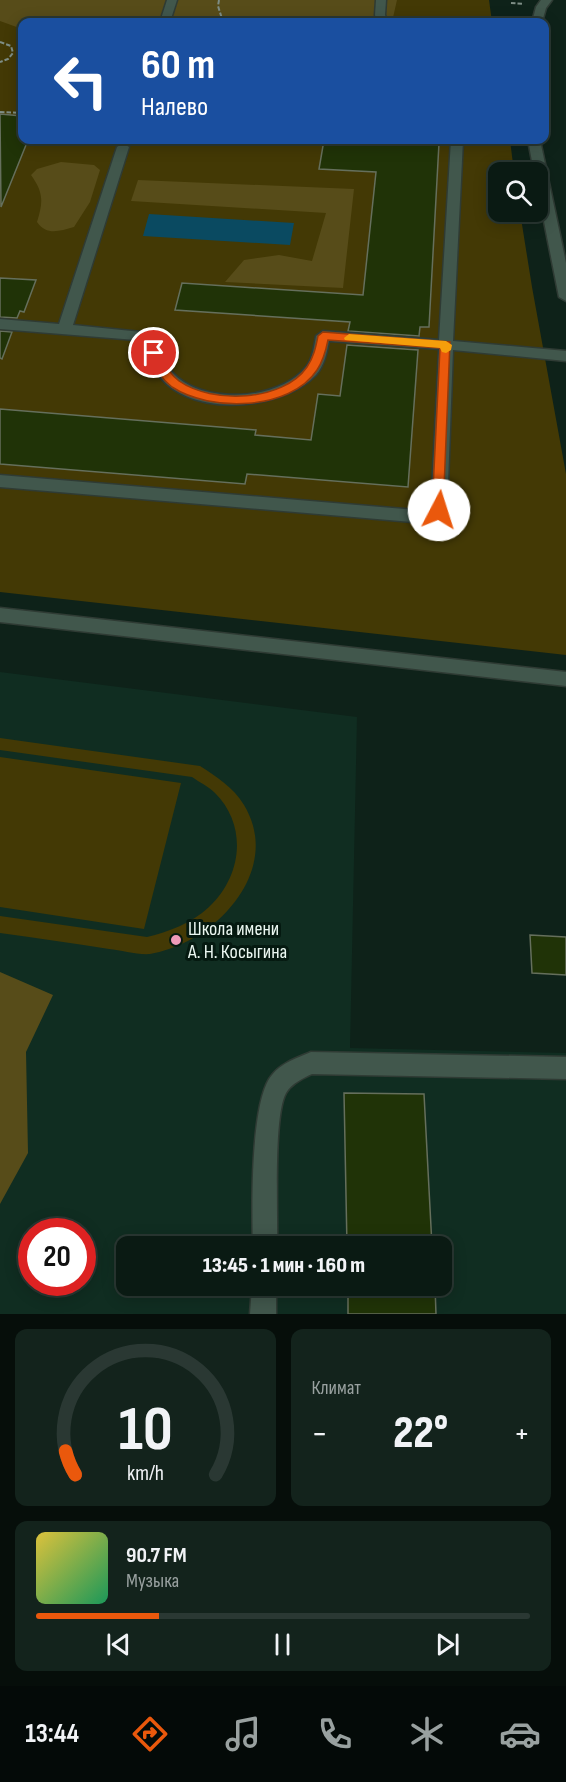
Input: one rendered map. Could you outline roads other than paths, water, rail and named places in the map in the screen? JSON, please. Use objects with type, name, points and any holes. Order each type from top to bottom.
[{"type":"street","points":[[166,18],[172,0]]},
{"type":"street","points":[[381,0],[381,18]]},
{"type":"street","points":[[538,18],[546,0]]},
{"type":"street","points":[[65,329],[123,144]]},
{"type":"street","points":[[0,480],[424,518],[432,516],[439,510],[441,499],[446,345],[458,144]]},
{"type":"street","points":[[535,144],[566,297]]},
{"type":"street","points":[[552,229],[566,229]]},
{"type":"street","points":[[0,324],[156,337],[154,353],[161,370],[176,384],[196,394],[222,400],[249,400],[275,394],[296,384],[312,369],[320,353],[323,336],[566,356]]},
{"type":"street","points":[[0,615],[566,679]]},
{"type":"street","points":[[266,1236],[270,1108],[277,1086],[296,1070],[311,1063],[566,1068]]},
{"type":"street","points":[[263,1314],[264,1296]]},
{"type":"water","points":[[149,214],[294,223],[290,245],[143,236]]},
{"type":"place","name":"Школа имени А. Н. Косыгина","points":[[176,940]]}]
